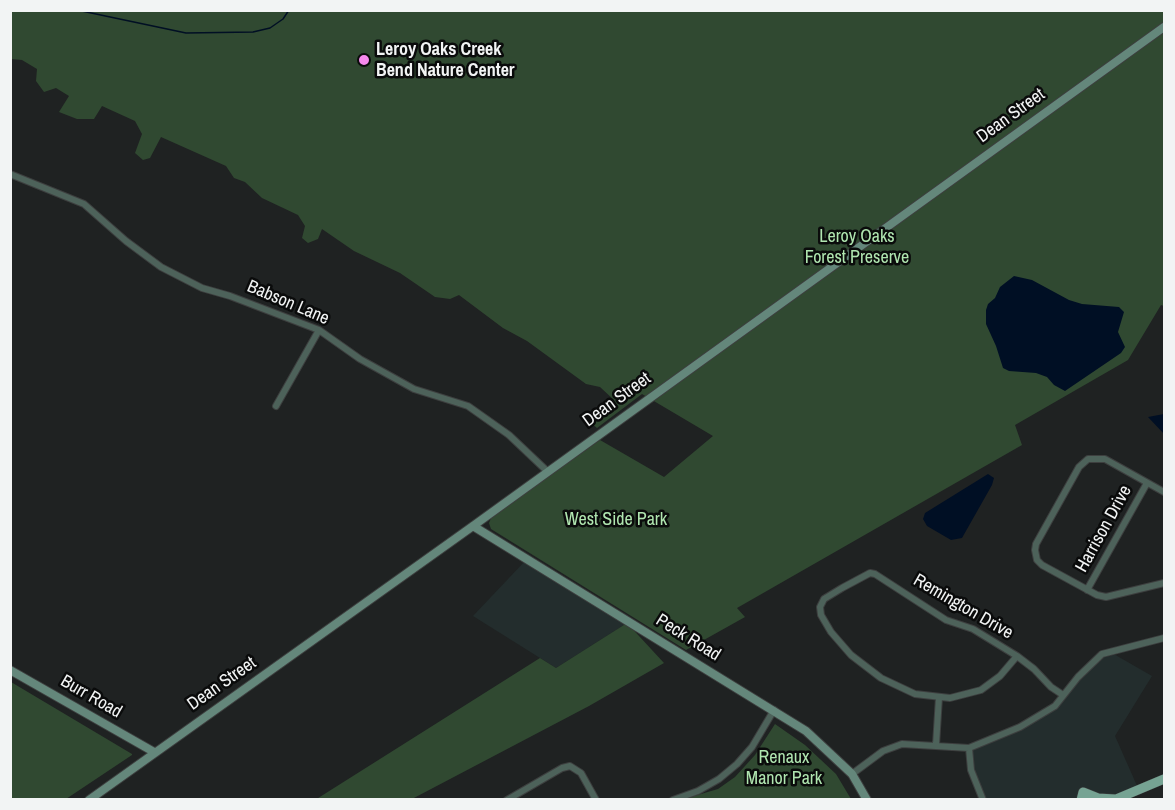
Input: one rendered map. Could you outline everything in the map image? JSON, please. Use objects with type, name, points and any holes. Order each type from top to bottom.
[{"type":"main road","points":[[1082,800],[1083,792],[1098,798],[1114,799],[1164,779]]},
{"type":"street","name":"Dean Street","points":[[89,800],[1164,27]]},
{"type":"street","name":"Babson Lane","points":[[10,174],[84,204],[126,242],[163,268],[202,288],[230,296],[319,330],[360,359],[414,389],[468,406],[510,435],[547,471]]},
{"type":"street","points":[[276,406],[319,330]]},
{"type":"street","points":[[1164,492],[1105,459],[1088,459],[1079,467],[1036,544],[1035,550],[1037,560],[1042,565],[1096,595],[1106,597],[1164,583]]},
{"type":"street","name":"Harrison Drive","points":[[1087,590],[1147,483]]},
{"type":"street","name":"Peck Road","points":[[473,526],[806,731],[852,774],[867,800]]},
{"type":"street","name":"Remington Drive","points":[[939,697],[915,694],[881,678],[851,655],[831,632],[821,615],[820,607],[824,598],[870,573],[875,574],[946,620],[973,629],[1017,656],[1063,695]]},
{"type":"street","points":[[852,774],[883,751],[902,744],[969,748],[1020,727],[1055,706],[1078,677],[1102,654],[1164,638]]},
{"type":"street","points":[[936,745],[939,697],[950,698],[981,690],[1000,676],[1017,656]]},
{"type":"street","name":"Burr Road","points":[[10,670],[154,752]]},
{"type":"street","points":[[673,800],[698,791],[719,779],[737,764],[752,747],[774,710]]},
{"type":"street","points":[[969,748],[971,770],[982,800]]},
{"type":"street","points":[[507,800],[562,768],[570,766],[581,773],[596,800]]},
{"type":"shaded area","points":[[526,560],[627,623],[556,668],[473,616]]},
{"type":"shaded area","points":[[1112,653],[1152,676],[1115,736],[1138,788],[1110,799],[985,799],[974,770],[972,749],[1058,707],[1080,678],[1101,658]]},
{"type":"green space","name":"Leroy Oaks Forest Preserve","points":[[10,11],[1164,11],[1164,306],[1161,305],[1128,360],[1015,425],[1022,445],[737,608],[745,617],[686,650],[491,529],[489,523],[492,516],[600,440],[664,477],[713,436],[642,394],[597,428],[591,423],[614,400],[600,387],[586,384],[459,295],[450,299],[435,297],[400,273],[354,251],[322,229],[318,239],[308,243],[302,238],[305,226],[298,215],[262,198],[245,182],[234,178],[226,166],[161,137],[150,158],[143,160],[135,153],[142,134],[135,121],[102,106],[94,119],[77,119],[59,112],[69,96],[56,88],[44,92],[36,81],[37,69],[22,60],[11,59]]},
{"type":"green space","points":[[627,623],[664,663],[589,706],[412,799],[315,800],[540,658],[556,668]]},
{"type":"green space","points":[[11,682],[132,755],[66,799],[11,799]]},
{"type":"green space","name":"Renaux Manor Park","points":[[775,724],[805,745],[836,774],[851,799],[684,799],[718,789],[735,777],[755,755]]},
{"type":"water","points":[[1014,276],[1032,280],[1069,300],[1082,304],[1119,307],[1124,312],[1118,332],[1125,347],[1121,353],[1065,391],[1054,385],[1047,377],[1003,368],[986,324],[986,310],[1000,287]]},
{"type":"water","points":[[1164,414],[1164,434],[1148,417]]},
{"type":"water","points":[[988,474],[994,478],[992,485],[962,538],[951,540],[927,526],[923,519],[925,513]]},
{"type":"waterway","points":[[77,10],[186,33],[253,32],[270,28],[283,19],[289,10]]},
{"type":"place","name":"Leroy Oaks Creek Bend Nature Center","points":[[364,60]]},
{"type":"park label","name":"West Side Park","points":[[616,520]]}]
